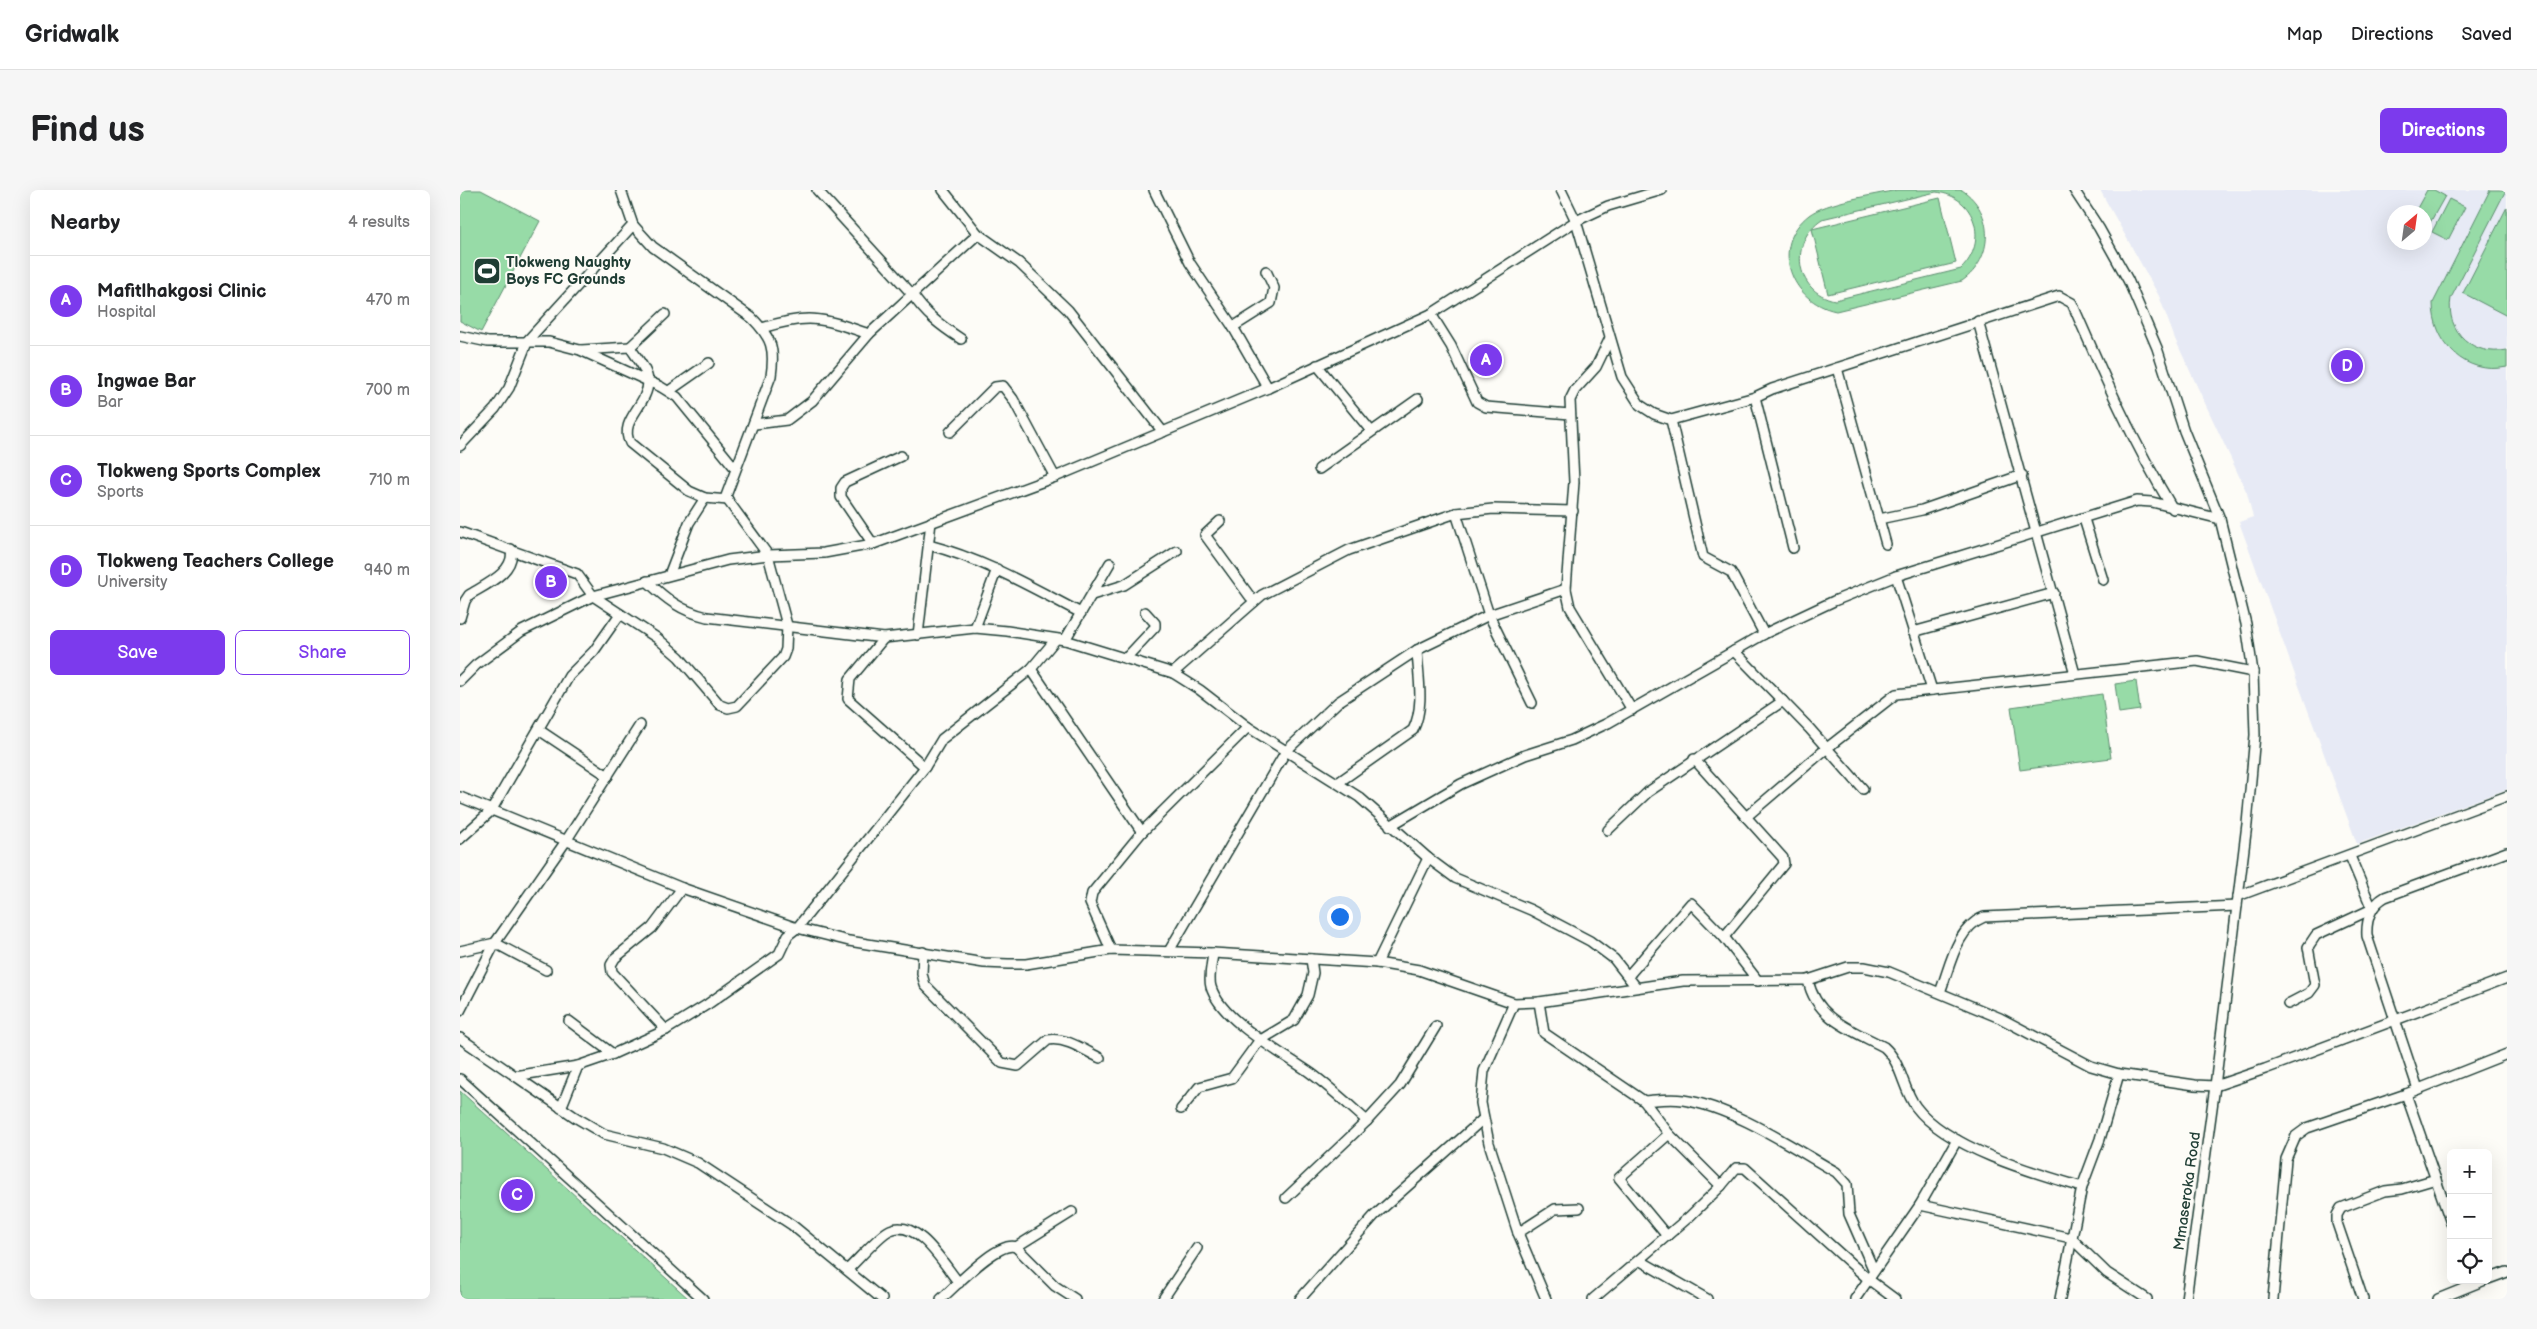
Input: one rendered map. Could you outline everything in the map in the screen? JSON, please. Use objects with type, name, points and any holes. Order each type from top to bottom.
[{"type":"street","points":[[460,532],[512,556],[577,574],[593,596],[657,638],[679,657],[720,705],[728,708],[737,706],[780,661],[786,649],[787,625],[768,555],[728,500],[727,489],[755,424],[771,376],[774,357],[768,336],[752,318],[653,247],[633,225],[621,190]]},
{"type":"street","points":[[817,190],[912,294],[930,317],[961,339]]},
{"type":"street","points":[[943,190],[978,234],[1019,264],[1068,310],[1163,432]]},
{"type":"street","points":[[1154,190],[1190,263],[1232,327],[1268,388]]},
{"type":"street","points":[[1561,190],[1576,221],[1622,377],[1633,397],[1640,405],[1654,414],[1671,420],[1755,397],[2055,296],[2069,299],[2144,462],[2173,509]]},
{"type":"street","points":[[460,681],[476,665],[522,631],[593,596],[728,560],[768,555],[824,553],[873,544],[1055,477],[1268,388],[1431,314],[1576,221],[1608,206],[1662,190]]},
{"type":"street","name":"Mmaseroka Road","points":[[2074,190],[2099,228],[2128,280],[2157,348],[2184,431],[2220,519],[2244,615],[2253,672],[2255,735],[2238,896],[2215,1086],[2186,1299]]},
{"type":"street","points":[[460,446],[495,409],[509,388],[528,340],[633,225]]},
{"type":"street","points":[[755,424],[787,420],[812,401],[868,334],[978,234]]},
{"type":"street","points":[[1232,327],[1271,303],[1274,288],[1266,271]]},
{"type":"street","points":[[580,350],[630,347],[665,314]]},
{"type":"street","points":[[1431,314],[1451,346],[1477,402],[1486,407],[1570,414]]},
{"type":"street","points":[[762,328],[788,320],[809,317],[828,320],[868,334]]},
{"type":"street","points":[[1978,321],[2076,674]]},
{"type":"street","points":[[460,336],[488,342],[528,340],[549,342],[580,350],[669,391],[736,468]]},
{"type":"street","points":[[1610,338],[1596,367],[1575,390],[1570,400],[1574,482],[1566,589],[1570,607],[1632,710]]},
{"type":"street","points":[[630,347],[643,366],[648,381],[644,397],[628,425],[626,436],[630,444],[689,491],[705,498],[728,500]]},
{"type":"street","points":[[607,363],[608,348]]},
{"type":"street","points":[[669,391],[709,363]]},
{"type":"street","points":[[1317,366],[1371,431]]},
{"type":"street","points":[[1837,368],[1869,489],[1886,544]]},
{"type":"street","points":[[950,432],[995,387],[1003,386],[1013,399],[1055,477]]},
{"type":"street","points":[[1755,397],[1792,548]]},
{"type":"street","points":[[1319,469],[1418,398]]},
{"type":"street","points":[[1671,420],[1703,557],[1731,572],[1764,634]]},
{"type":"street","points":[[873,544],[841,497],[841,488],[846,482],[902,456]]},
{"type":"street","points":[[1879,519],[1922,510],[2022,475]]},
{"type":"street","points":[[669,575],[689,524],[705,498]]},
{"type":"street","points":[[1390,826],[1461,784],[1526,755],[1572,740],[1632,710],[1764,634],[1834,601],[1896,576],[2137,501],[2152,502],[2173,509],[2220,519]]},
{"type":"street","points":[[1173,673],[1262,595],[1349,550],[1456,513],[1493,509],[1573,511]]},
{"type":"street","points":[[1456,513],[1489,615],[1532,703]]},
{"type":"street","points":[[2084,519],[2103,580]]},
{"type":"street","points":[[1220,521],[1205,535],[1254,602]]},
{"type":"street","points":[[918,635],[931,522]]},
{"type":"street","points":[[929,545],[997,569],[1081,613]]},
{"type":"street","points":[[1092,595],[1124,585],[1177,551]]},
{"type":"street","points":[[460,618],[465,601],[469,595],[503,573],[512,556]]},
{"type":"street","points":[[515,1076],[578,1066],[613,1054],[666,1030],[708,1004],[779,954],[788,936],[797,928],[925,767],[942,739],[1031,669],[1061,639],[1081,613],[1110,563]]},
{"type":"street","points":[[975,628],[997,569]]},
{"type":"street","points":[[1896,576],[1932,690]]},
{"type":"street","points":[[646,581],[669,602],[692,614],[707,617],[884,638],[975,628],[1007,630],[1061,639],[1173,673],[1200,690],[1248,727],[1339,782],[1359,797],[1428,858],[1455,878],[1531,910],[1590,941],[1614,959],[1636,987]]},
{"type":"street","points":[[1169,951],[1286,751],[1338,702],[1417,650],[1489,615],[1566,589]]},
{"type":"street","points":[[1913,632],[2054,594]]},
{"type":"street","points":[[1126,658],[1156,627],[1155,623],[1145,612]]},
{"type":"street","points":[[460,839],[491,811],[570,676],[594,651],[620,614]]},
{"type":"street","points":[[884,638],[850,679],[848,700],[925,767]]},
{"type":"street","points":[[1339,782],[1413,730],[1418,721],[1420,702],[1417,650]]},
{"type":"street","points":[[1734,651],[1864,788]]},
{"type":"street","points":[[1746,818],[1827,748],[1896,694],[2197,661],[2253,672]]},
{"type":"street","points":[[1031,669],[1142,832]]},
{"type":"street","points":[[1608,830],[1648,792],[1694,759],[1783,701]]},
{"type":"street","points":[[460,1011],[495,943],[566,841],[640,725]]},
{"type":"street","points":[[1111,950],[1092,908],[1090,897],[1100,881],[1142,832],[1248,727]]},
{"type":"street","points":[[539,730],[608,776]]},
{"type":"street","points":[[1694,759],[1783,858],[1784,864],[1724,937]]},
{"type":"street","points":[[2238,896],[2350,856],[2507,796]]},
{"type":"street","points":[[460,797],[682,888],[797,928],[923,959],[1026,964],[1111,950],[1213,953],[1377,963],[1419,970],[1514,1003],[1539,1002],[1636,987],[1683,982],[1808,980],[1848,967],[1864,967],[1889,972],[2000,1018],[2091,1066],[2119,1074],[2215,1086],[2507,978]]},
{"type":"street","points":[[2288,1004],[2309,993],[2315,985],[2308,947],[2316,934],[2372,909],[2385,897],[2507,852]]},
{"type":"street","points":[[2350,856],[2372,909],[2367,936],[2393,1020],[2418,1088]]},
{"type":"street","points":[[1377,963],[1428,858]]},
{"type":"street","points":[[666,1030],[612,972],[611,965],[615,958],[652,928],[682,888]]},
{"type":"street","points":[[1628,976],[1690,904],[1695,904],[1724,937],[1758,982]]},
{"type":"street","points":[[1940,992],[1960,938],[1975,921],[1984,917],[2236,906]]},
{"type":"street","points":[[460,951],[495,943],[546,970]]},
{"type":"street","points":[[1213,953],[1210,981],[1212,989],[1227,1011],[1259,1041],[1312,1074],[1367,1121]]},
{"type":"street","points":[[923,959],[924,985],[1006,1064],[1018,1066],[1048,1040],[1053,1039],[1063,1040],[1100,1058]]},
{"type":"street","points":[[1180,1109],[1199,1087],[1232,1078],[1259,1041],[1294,1020],[1302,1007],[1313,973],[1311,959]]},
{"type":"street","points":[[1808,980],[1810,991],[1822,1012],[1834,1021],[1884,1047],[1891,1053],[1915,1106],[1923,1116],[1957,1140],[2032,1172],[2082,1187]]},
{"type":"street","points":[[1539,1002],[1544,1033],[1644,1101],[1670,1134],[1720,1186]]},
{"type":"street","points":[[1514,1003],[1484,1071],[1481,1102],[1483,1119],[1518,1233],[1546,1299]]},
{"type":"street","points":[[569,1021],[613,1054]]},
{"type":"street","points":[[1286,1198],[1367,1121],[1400,1085],[1436,1026]]},
{"type":"street","points":[[460,1038],[561,1108],[604,1134],[664,1148],[698,1163],[792,1225],[882,1299]]},
{"type":"street","points":[[2273,1299],[2286,1159],[2296,1136],[2307,1128],[2406,1094],[2507,1054]]},
{"type":"street","points":[[561,1108],[578,1066]]},
{"type":"street","points":[[2060,1299],[2082,1187],[2100,1139],[2119,1074]]},
{"type":"street","points":[[460,1079],[703,1299]]},
{"type":"street","points":[[2406,1094],[2447,1211]]},
{"type":"street","points":[[1644,1101],[1683,1100],[1709,1108],[1746,1122],[1836,1172],[1847,1184],[1849,1214],[1871,1275]]},
{"type":"street","points":[[1300,1299],[1374,1216],[1483,1119]]},
{"type":"street","points":[[1667,1236],[1619,1178],[1670,1134]]},
{"type":"street","points":[[1855,1299],[1920,1205],[1957,1140]]},
{"type":"street","points":[[1593,1299],[1667,1236],[1720,1186],[1736,1168],[1745,1168],[1871,1275],[1895,1299]]},
{"type":"street","points":[[2363,1299],[2337,1223],[2338,1211],[2341,1208],[2385,1191],[2402,1189],[2436,1179]]},
{"type":"street","points":[[1920,1205],[2071,1238],[2101,1269],[2130,1290],[2147,1299]]},
{"type":"street","points":[[1518,1233],[1555,1208],[1579,1208]]},
{"type":"street","points":[[941,1299],[996,1252],[1006,1247],[1016,1247],[1072,1212]]},
{"type":"street","points":[[847,1270],[888,1230],[905,1229],[922,1237],[959,1283]]},
{"type":"street","points":[[1016,1247],[1054,1286],[1075,1299]]},
{"type":"street","points":[[1163,1299],[1197,1248]]},
{"type":"street","points":[[1639,1260],[1707,1299]]},
{"type":"street","points":[[2492,1278],[2507,1272]]},
{"type":"street","points":[[2438,1299],[2469,1284]]},
{"type":"shaded area","points":[[2100,190],[2507,190],[2507,789],[2357,844],[2239,522],[2253,517],[2247,493],[2175,339],[2159,296]]},
{"type":"green space","name":"Tlokweng Naughty Boys FC Grounds","points":[[460,190],[481,190],[540,221],[481,332],[460,321]]},
{"type":"green space","points":[[1897,190],[1962,190],[1973,199],[1985,223],[1986,236],[1985,248],[1973,272],[1962,281],[1836,311],[1820,306],[1807,297],[1797,285],[1788,257],[1790,242],[1797,228],[1809,215],[1827,206]],"holes":[[[1936,192],[1950,195],[1961,202],[1969,211],[1974,222],[1976,234],[1975,246],[1970,258],[1961,269],[1835,300],[1821,295],[1811,287],[1804,277],[1801,265],[1801,252],[1804,240],[1811,228],[1822,219]]]},
{"type":"green space","points":[[2427,190],[2434,190],[2445,196],[2432,219],[2432,205],[2419,205]]},
{"type":"green space","points":[[2490,190],[2506,190],[2451,298],[2450,310],[2457,331],[2473,346],[2483,350],[2507,350],[2507,367],[2492,368],[2478,366],[2465,361],[2454,353],[2445,343],[2439,331],[2434,318],[2433,303]]},
{"type":"green space","points":[[1940,198],[1956,263],[1828,294],[1812,229]]},
{"type":"green space","points":[[2449,199],[2465,207],[2448,240],[2432,232]]},
{"type":"green space","points":[[2507,207],[2507,316],[2463,293]]},
{"type":"green space","points":[[2136,681],[2140,710],[2119,713],[2115,684]]},
{"type":"green space","points":[[2102,694],[2111,758],[2020,770],[2011,707]]},
{"type":"green space","points":[[460,1091],[689,1299],[460,1299]]},
{"type":"place","name":"Tlokweng Naughty Boys FC Grounds","points":[[487,271]]},
{"type":"place","name":"Mafitlhakgosi Clinic","points":[[1486,360]]},
{"type":"place","name":"Tlokweng Teachers College","points":[[2347,366]]},
{"type":"place","name":"Ingwae Bar","points":[[551,582]]},
{"type":"place","name":"Tlokweng Sports Complex","points":[[517,1195]]}]
